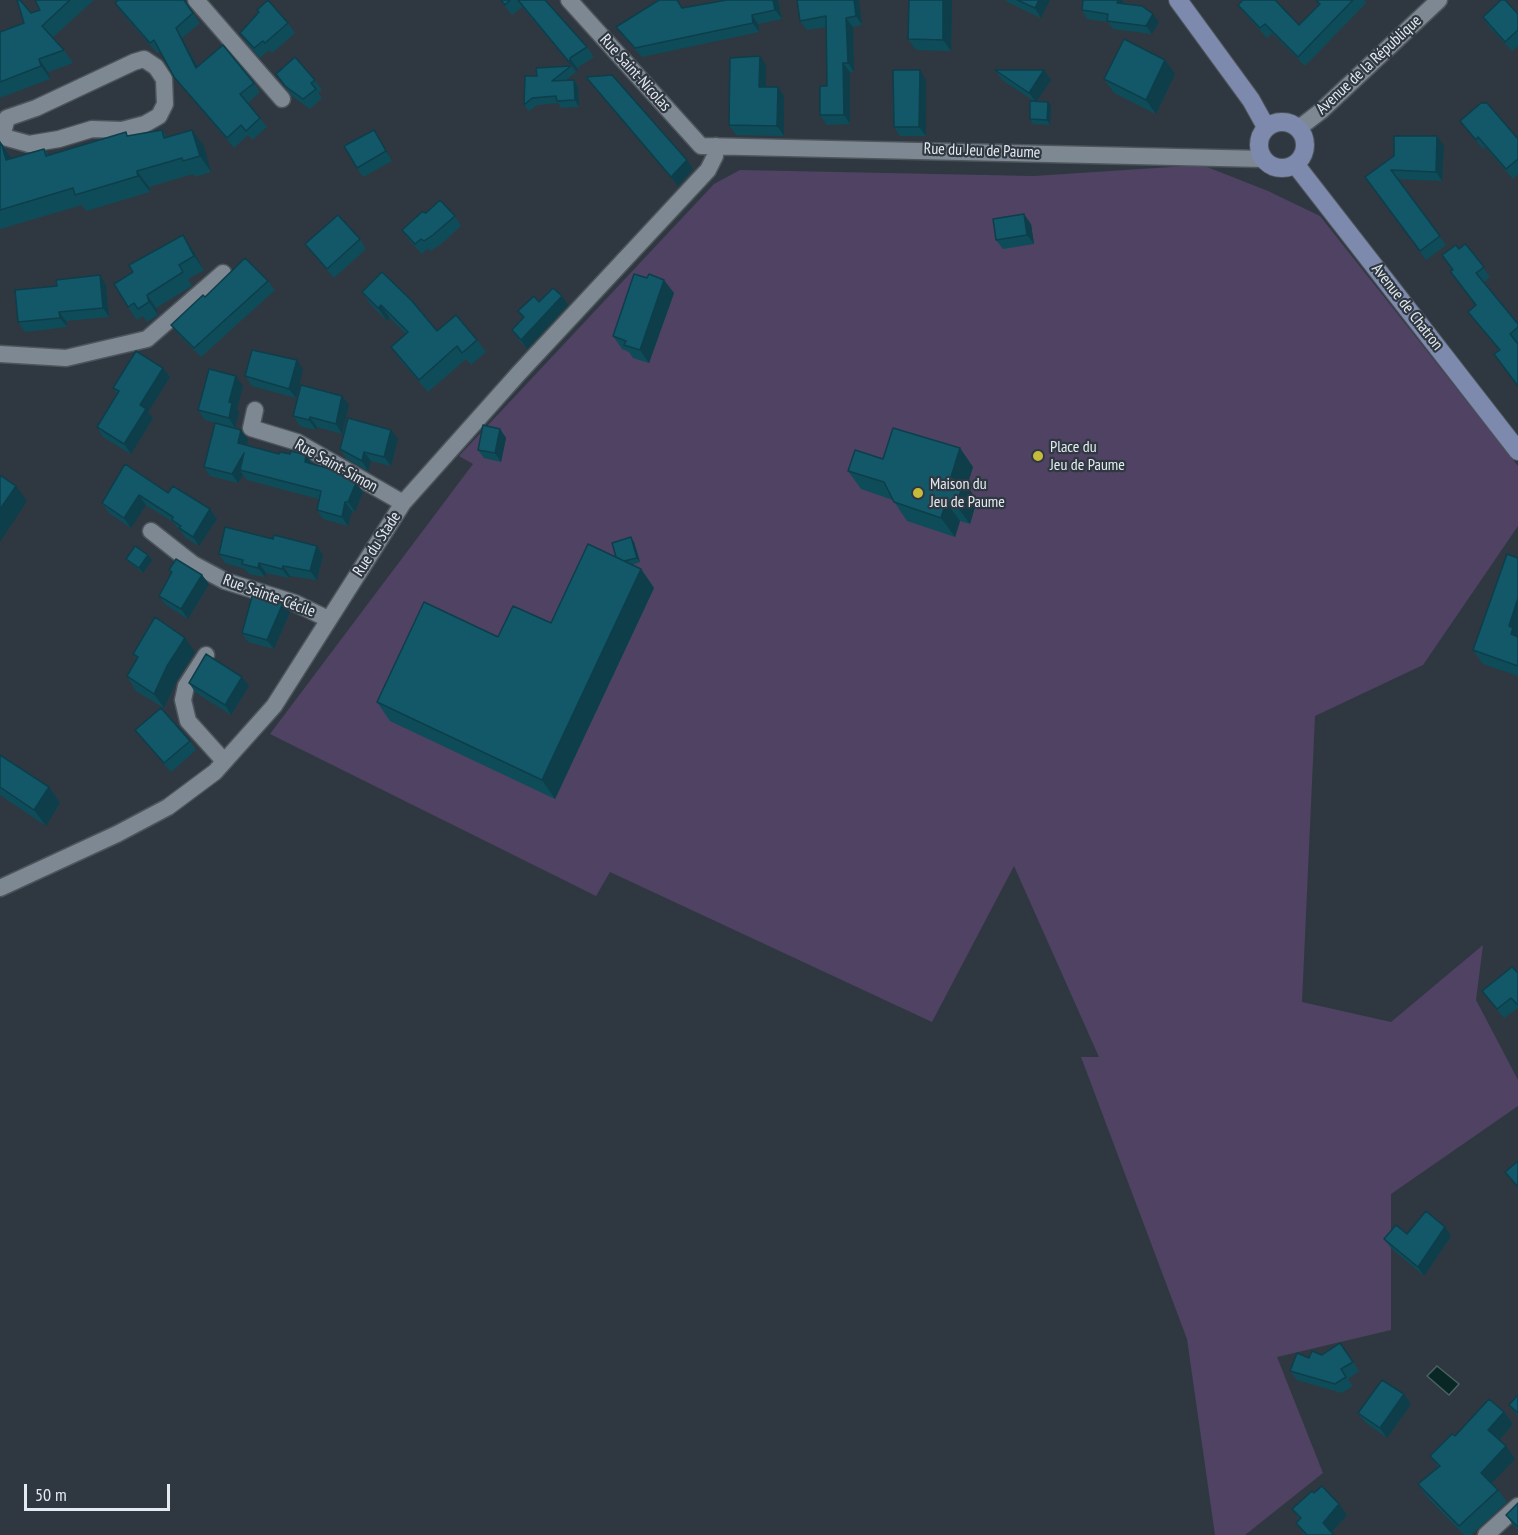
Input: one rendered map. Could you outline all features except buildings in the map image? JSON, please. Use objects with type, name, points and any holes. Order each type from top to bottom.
[{"type":"street","points":[[196,0],[282,99]]},
{"type":"street","name":"Rue Saint-Nicolas","points":[[569,0],[708,146]]},
{"type":"street","points":[[1178,0],[1251,100],[1266,127]]},
{"type":"street","name":"Avenue de la République","points":[[1299,128],[1321,111],[1439,0]]},
{"type":"street","points":[[144,59],[156,67],[164,79],[165,104],[159,116],[145,124],[122,130],[92,129],[59,139],[29,144],[1,136],[7,118],[36,108],[134,62],[144,59]]},
{"type":"street","points":[[1279,121],[1286,121],[1299,128],[1303,133],[1306,147],[1295,164],[1276,167],[1264,159],[1259,146],[1266,127],[1279,121]]},
{"type":"street","name":"Rue du Jeu de Paume","points":[[708,146],[1264,159]]},
{"type":"street","name":"Rue du Stade","points":[[0,888],[117,834],[168,807],[215,772],[274,706],[403,503],[519,373],[708,170],[715,156],[708,146]]},
{"type":"street","name":"Avenue de Chatron","points":[[1295,164],[1516,442]]},
{"type":"street","points":[[0,354],[66,358],[147,339],[223,273]]},
{"type":"street","name":"Rue Saint-Simon","points":[[255,410],[251,428],[297,442],[403,503]]},
{"type":"street","name":"Rue Sainte-Cécile","points":[[151,531],[193,564],[225,581],[295,603],[328,619]]},
{"type":"street","points":[[206,655],[186,686],[183,700],[188,721],[224,761]]},
{"type":"street","points":[[1486,1535],[1518,1506]]},
{"type":"shaded area","points":[[1202,165],[1268,191],[1320,216],[1518,466],[1518,526],[1423,665],[1315,716],[1302,1002],[1391,1022],[1483,945],[1476,1000],[1518,1080],[1518,1106],[1391,1194],[1391,1330],[1277,1357],[1323,1473],[1245,1535],[1215,1535],[1187,1339],[1081,1057],[1099,1057],[1014,866],[932,1022],[610,872],[596,896],[270,734],[473,464],[459,456],[714,184],[740,170],[1034,176]]},
{"type":"shaded area","points":[[1437,1366],[1459,1384],[1449,1395],[1427,1376]]},
{"type":"place","name":"Place du Jeu de Paume","points":[[1038,456]]},
{"type":"place","name":"Maison du Jeu de Paume","points":[[918,493]]}]
